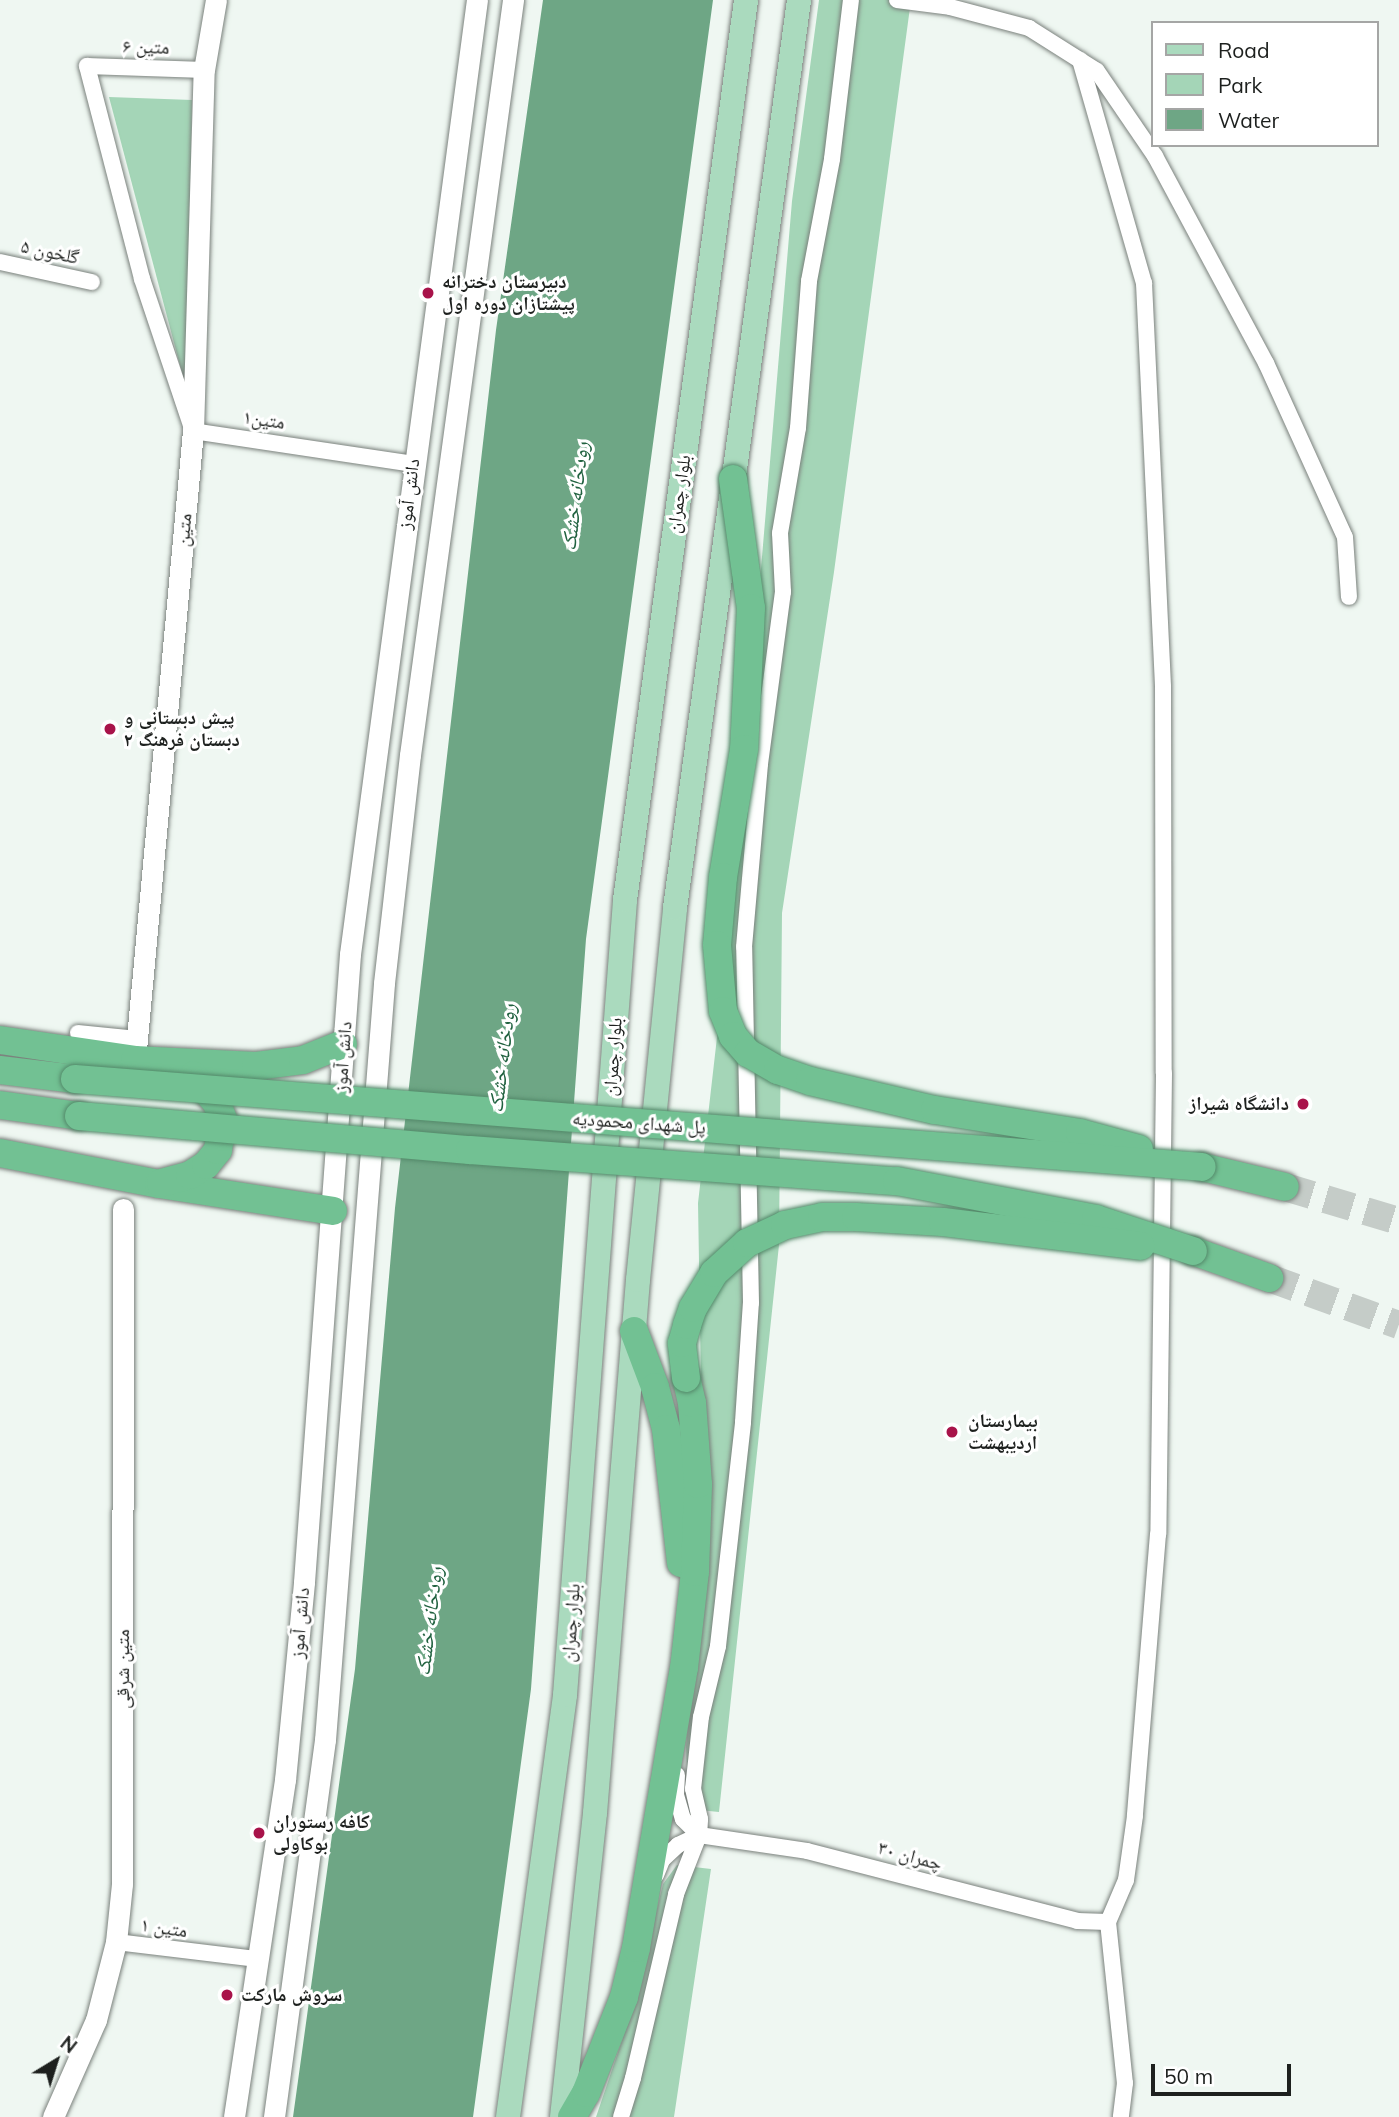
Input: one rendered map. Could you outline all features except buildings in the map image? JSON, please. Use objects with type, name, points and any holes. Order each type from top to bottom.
[{"type":"highway","points":[[733,479],[751,608],[744,749],[723,877],[717,945],[723,1011],[733,1036],[748,1054],[778,1070],[810,1081],[935,1110],[1080,1133],[1284,1187]]},
{"type":"highway","points":[[0,1040],[256,1066],[303,1060],[343,1044]]},
{"type":"highway","points":[[145,1054],[196,1077],[216,1102],[223,1119],[218,1150],[206,1165],[190,1175],[159,1184]]},
{"type":"highway","name":"پل شهدای محمودیه","points":[[0,1070],[75,1079],[1202,1167]]},
{"type":"highway","name":"پل شهدای محمودیه","points":[[0,1105],[79,1116],[470,1150],[897,1181],[1096,1219],[1193,1251]]},
{"type":"highway","points":[[0,1153],[159,1184],[333,1210]]},
{"type":"highway","points":[[572,2117],[586,2093],[619,2009],[636,1948],[684,1668],[695,1572],[698,1484],[692,1403],[682,1343],[693,1308],[714,1273],[747,1243],[785,1225],[845,1217],[943,1222],[1193,1251],[1269,1278]]},
{"type":"highway","points":[[634,1331],[655,1387],[666,1429],[690,1622]]},
{"type":"main road","name":"متین","points":[[145,1054],[193,431],[204,70],[216,0]]},
{"type":"main road","name":"دانش آموز","points":[[234,2117],[285,1780],[333,1210],[350,954],[413,464],[477,0]]},
{"type":"main road","name":"دانش آموز","points":[[274,2117],[326,1740],[384,983],[408,768],[513,0]]},
{"type":"main road","name":"بلوار چمران","points":[[508,2117],[565,1695],[625,900],[746,0]]},
{"type":"main road","name":"بلوار چمران","points":[[562,2117],[597,1786],[634,1331],[675,908],[799,0]]},
{"type":"main road","name":"متین شرقی","points":[[52,2117],[96,2020],[116,1942],[122,1884],[124,1209]]},
{"type":"street","points":[[621,2117],[633,2078],[676,1894],[699,1835],[700,1819],[693,1789],[701,1717],[721,1620],[744,1422],[751,1303],[745,934],[760,764],[783,592],[780,533],[798,428],[809,281],[832,159],[851,0]]},
{"type":"street","points":[[897,0],[950,7],[1029,28],[1097,71],[1155,156],[1266,363],[1345,537],[1349,597]]},
{"type":"street","points":[[1080,60],[1144,284],[1163,687],[1164,1073],[1158,1534],[1135,1816],[1126,1880],[1117,1908],[1108,1922],[1125,2083],[1121,2117]]},
{"type":"street","name":"۶ متین","points":[[193,431],[142,279],[87,65],[204,70]]},
{"type":"street","name":"۵ گلخون","points":[[0,262],[92,282]]},
{"type":"street","name":"متین۱","points":[[193,431],[413,464]]},
{"type":"street","points":[[78,1033],[145,1054]]},
{"type":"street","points":[[684,1668],[676,1795],[683,1819],[699,1835]]},
{"type":"street","points":[[636,1948],[662,1860],[678,1845],[699,1835]]},
{"type":"street","name":"۳۰ چمران","points":[[699,1835],[807,1851],[1077,1921],[1108,1922]]},
{"type":"street","name":"متین ۱","points":[[116,1942],[256,1959]]},
{"type":"green space","points":[[819,0],[911,0],[834,572],[782,913],[779,1245],[719,1812],[689,1809],[686,1747],[704,1561],[698,1203],[734,889],[792,201]]},
{"type":"green space","points":[[109,97],[192,100],[187,392]]},
{"type":"green space","points":[[677,1865],[711,1869],[674,2117],[596,2117],[634,2005],[663,1884]]},
{"type":"water","name":"رودخانه خشک","points":[[543,0],[713,0],[586,939],[531,1689],[473,2117],[293,2117],[355,1669],[395,1208],[496,330]]},
{"type":"tunnel","points":[[1285,1187],[1399,1221]]},
{"type":"tunnel","points":[[1269,1278],[1399,1325]]},
{"type":"place","name":"دبیرستان دخترانه پیشتازان دوره اول","points":[[428,293]]},
{"type":"place","name":"پیش دبستانی و دبستان فرهنگ ۲","points":[[110,729]]},
{"type":"place","name":"دانشگاه شیراز","points":[[1303,1104]]},
{"type":"place","name":"بیمارستان اردیبهشت","points":[[952,1432]]},
{"type":"place","name":"کافه رستوران بوکاولی","points":[[259,1833]]},
{"type":"place","name":"سروش مارکت","points":[[227,1995]]}]
